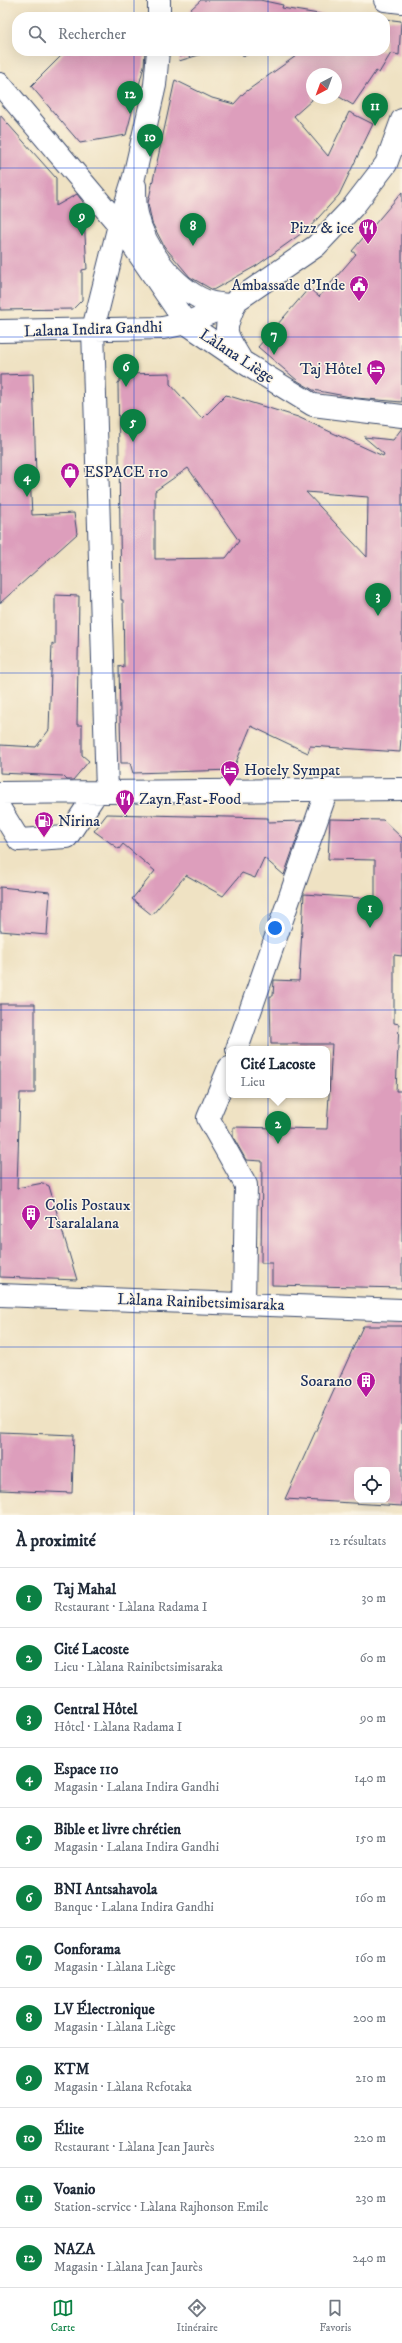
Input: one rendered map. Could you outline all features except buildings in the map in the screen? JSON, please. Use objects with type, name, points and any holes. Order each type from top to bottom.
[{"type":"street","points":[[159,0],[159,12]]},
{"type":"street","points":[[385,0],[402,2]]},
{"type":"street","points":[[0,809],[19,840],[67,837],[102,792],[93,329],[119,225],[134,177],[155,85],[158,56]]},
{"type":"street","name":"Làlana Liège","points":[[0,84],[119,225],[186,323],[243,362],[313,405],[402,416]]},
{"type":"street","name":"Lalana Indira Gandhi","points":[[0,331],[163,328],[186,323],[234,302],[316,246],[353,207],[386,164],[402,120]]},
{"type":"street","points":[[134,177],[136,214],[146,241],[167,272],[190,292],[206,301],[234,302],[227,323],[227,336],[243,362]]},
{"type":"street","points":[[0,793],[402,789]]},
{"type":"street","points":[[238,1046],[327,790]]},
{"type":"street","points":[[226,1075],[208,1118],[246,1185],[244,1304]]},
{"type":"street","name":"Làlana Rainibetsimisaraka","points":[[0,1295],[402,1310]]},
{"type":"place","name":"NAZA","points":[[130,114]]},
{"type":"place","name":"Voanio","points":[[375,126]]},
{"type":"place","name":"Élite","points":[[150,157]]},
{"type":"place","name":"KTM","points":[[82,236]]},
{"type":"place","name":"Pizz & ice","points":[[368,245]]},
{"type":"place","name":"LV Électronique","points":[[193,246]]},
{"type":"place","name":"Ambassade d'Inde","points":[[359,302]]},
{"type":"place","name":"Conforama","points":[[274,355]]},
{"type":"place","name":"Taj Hôtel","points":[[376,386]]},
{"type":"place","name":"BNI Antsahavola","points":[[126,387]]},
{"type":"place","name":"Bible et livre chrétien","points":[[133,442]]},
{"type":"place","name":"ESPACE 110","points":[[70,489]]},
{"type":"place","name":"Espace 110","points":[[27,497]]},
{"type":"place","name":"Central Hôtel","points":[[378,616]]},
{"type":"place","name":"Hotely Sympat","points":[[230,787]]},
{"type":"place","name":"Zayn Fast-Food","points":[[125,816]]},
{"type":"place","name":"Nirina","points":[[44,838]]},
{"type":"place","name":"Taj Mahal","points":[[370,928]]},
{"type":"place","name":"Cité Lacoste","points":[[278,1144]]},
{"type":"place","name":"Colis Postaux Tsaralalana","points":[[31,1231]]},
{"type":"place","name":"Soarano","points":[[366,1398]]}]
